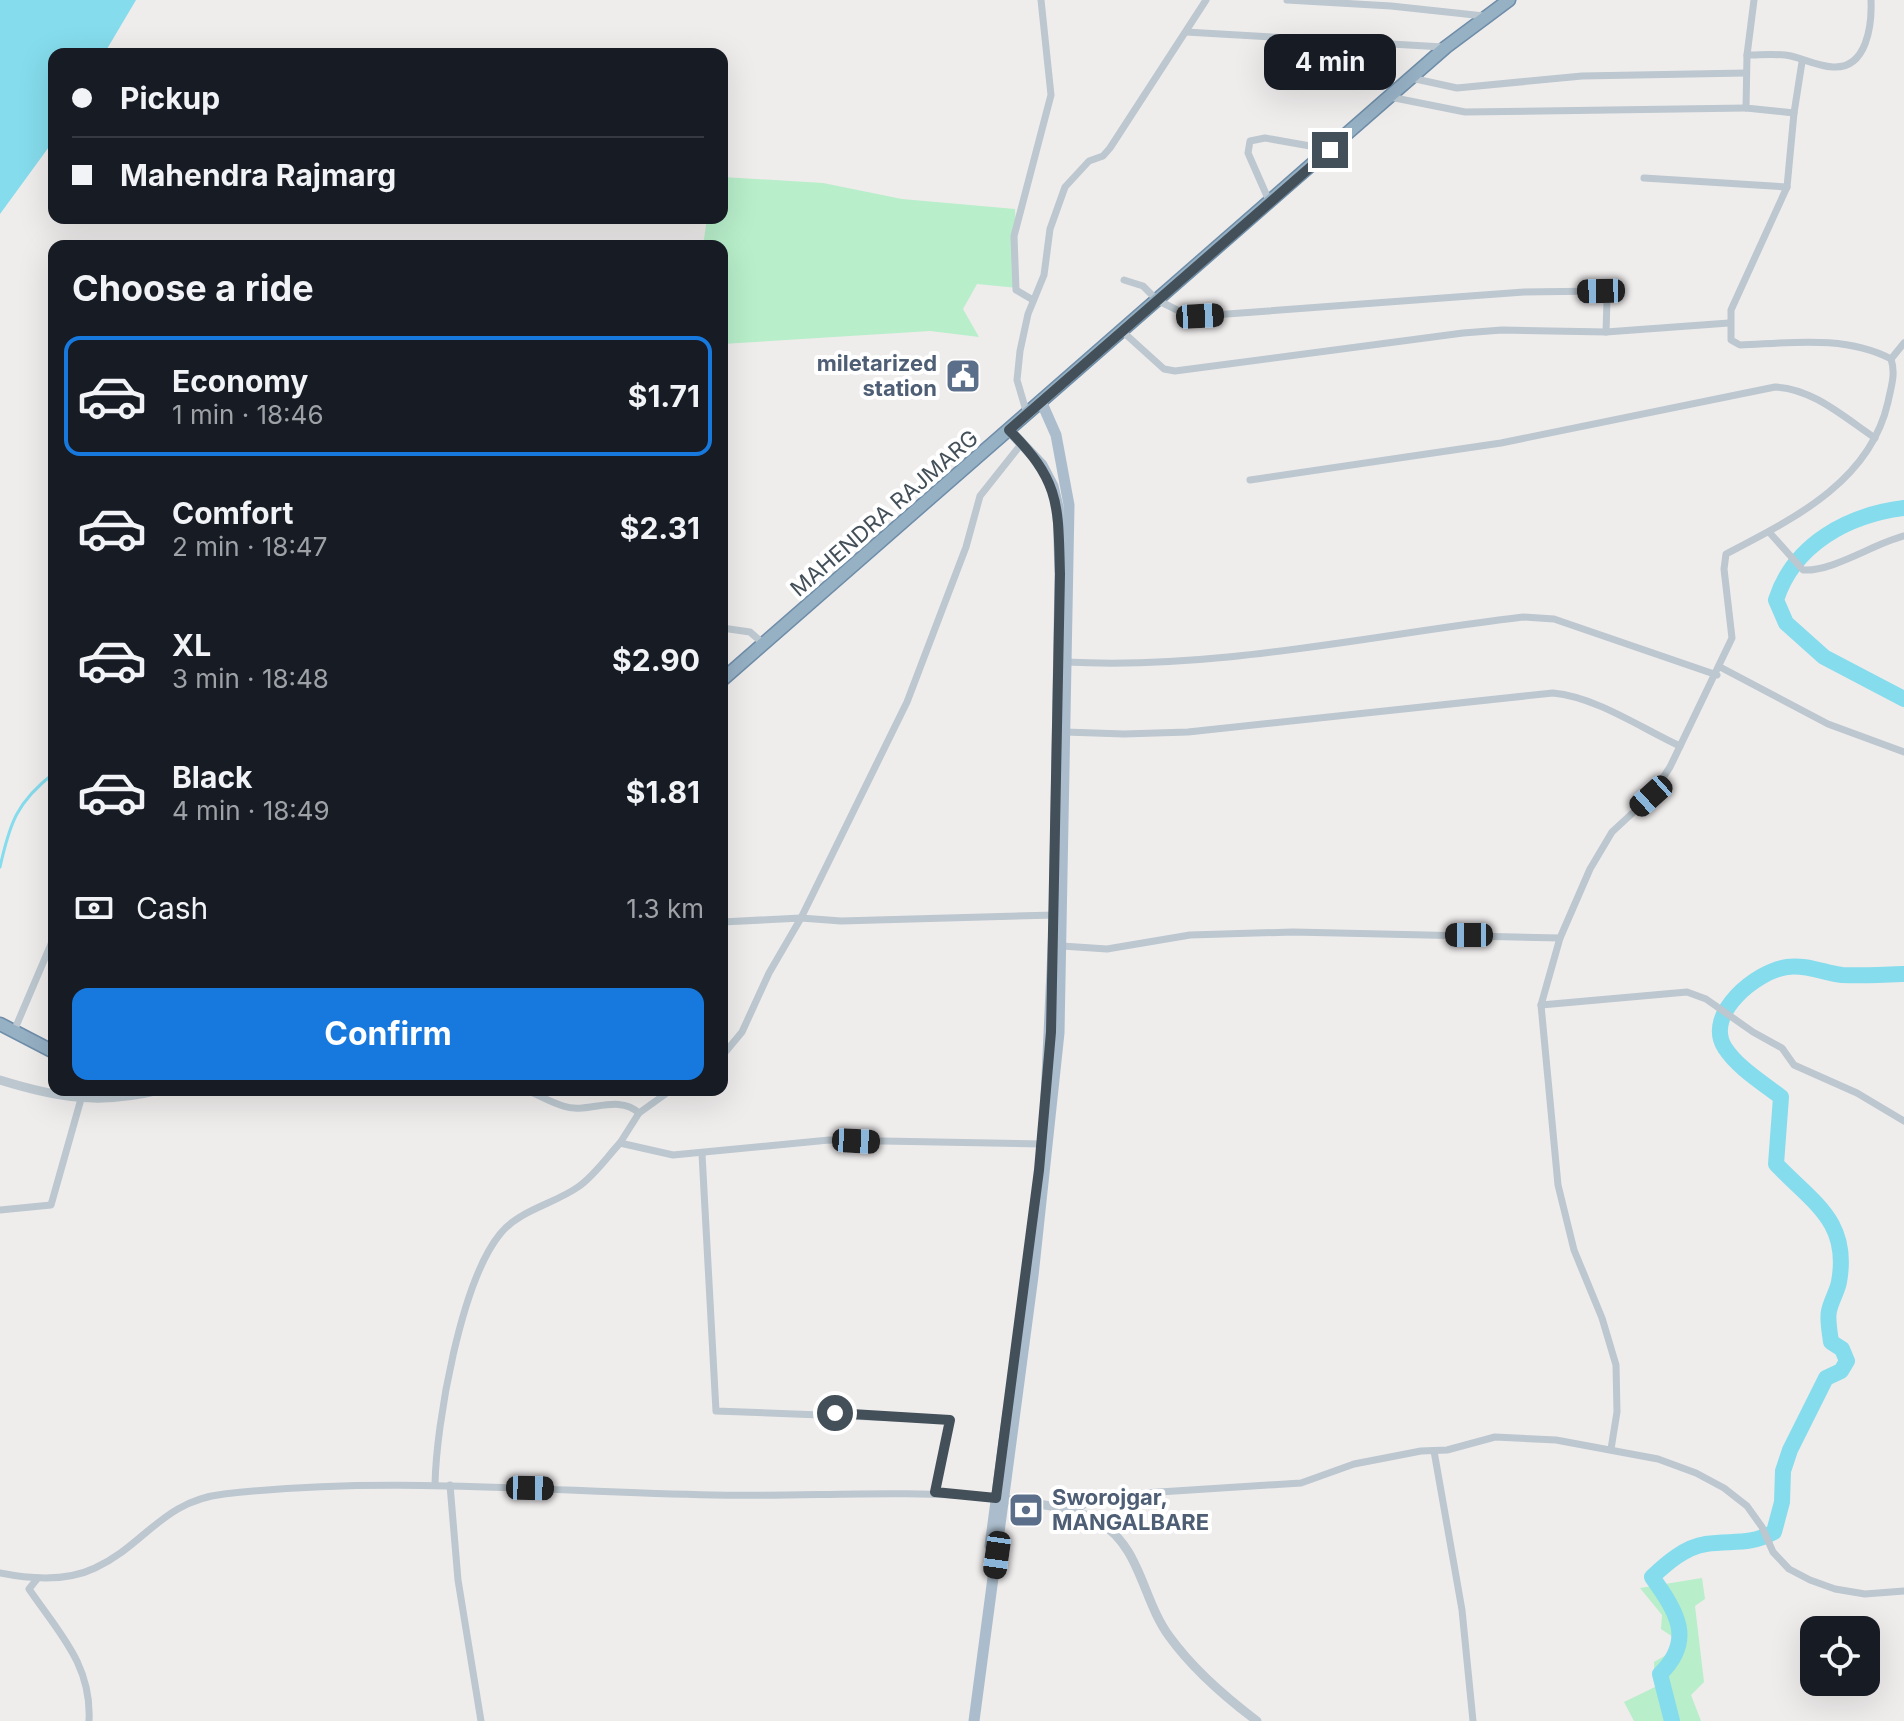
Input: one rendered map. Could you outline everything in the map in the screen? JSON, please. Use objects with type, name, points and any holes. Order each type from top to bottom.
[{"type":"highway","name":"MAHENDRA RAJMARG","points":[[728,673],[1446,47],[1502,2]]},
{"type":"highway","points":[[5,1026],[48,1049]]},
{"type":"main road","points":[[968,1721],[1049,1145],[1059,1033],[1069,505],[1056,435],[1041,401]]},
{"type":"main road","points":[[974,1721],[1042,1144],[1051,1032],[1055,915],[1060,574],[1058,507],[1053,486],[1042,465],[1009,430]]},
{"type":"street","points":[[1033,300],[1016,290],[1014,236],[1051,95],[1041,0]]},
{"type":"street","points":[[1027,414],[1017,380],[1024,330],[1044,275],[1050,229],[1065,187],[1089,161],[1103,156],[1206,0]]},
{"type":"street","points":[[1287,0],[1485,16]]},
{"type":"street","points":[[1746,108],[1747,55],[1754,0]]},
{"type":"street","points":[[1747,55],[1793,56],[1802,62],[1836,67],[1849,63],[1865,48],[1872,19],[1871,0]]},
{"type":"street","points":[[1186,32],[1446,47]]},
{"type":"street","points":[[1802,62],[1787,187],[1743,280],[1729,323],[1734,345],[1830,342],[1858,347],[1891,359]]},
{"type":"street","points":[[1411,78],[1457,88],[1582,76],[1746,73]]},
{"type":"street","points":[[1390,97],[1465,112],[1746,108],[1794,113]]},
{"type":"street","points":[[1270,203],[1248,153],[1250,141],[1273,139],[1330,150]]},
{"type":"street","points":[[1644,178],[1787,187]]},
{"type":"street","points":[[1124,280],[1143,286],[1157,300],[1189,315],[1200,316],[1524,292],[1601,291],[1607,300],[1606,332]]},
{"type":"street","points":[[1122,331],[1164,369],[1175,371],[1463,333],[1502,330],[1606,332],[1729,323]]},
{"type":"street","points":[[1891,359],[1904,343]]},
{"type":"street","points":[[1611,1449],[1617,1412],[1616,1365],[1602,1318],[1574,1250],[1558,1185],[1541,1005],[1560,938],[1590,869],[1612,832],[1651,796],[1680,746],[1732,638],[1724,569],[1726,554],[1791,522],[1852,473],[1870,450],[1884,417],[1895,370],[1891,359]]},
{"type":"street","points":[[1250,480],[1501,443],[1775,387],[1793,388],[1811,396],[1875,438]]},
{"type":"street","points":[[728,1049],[742,1032],[769,973],[801,918],[907,702],[966,547],[980,496],[1022,443]]},
{"type":"street","points":[[1769,532],[1803,570],[1816,571],[1878,543],[1904,536]]},
{"type":"street","points":[[1066,662],[1118,664],[1218,658],[1523,617],[1554,619],[1718,671],[1828,724],[1904,752]]},
{"type":"street","points":[[728,629],[750,632],[764,644]]},
{"type":"street","points":[[1065,732],[1188,732],[1553,693],[1588,702],[1680,746]]},
{"type":"street","points":[[728,922],[1055,915]]},
{"type":"street","points":[[1062,946],[1107,949],[1190,935],[1293,932],[1560,938]]},
{"type":"street","points":[[5,1026],[48,948]]},
{"type":"street","points":[[1541,1005],[1687,992],[1706,999],[1782,1048],[1794,1065],[1857,1093],[1904,1121]]},
{"type":"street","points":[[0,1080],[48,1093]]},
{"type":"street","points":[[63,1096],[81,1099],[135,1096]]},
{"type":"street","points":[[539,1096],[565,1108],[614,1104],[631,1106],[639,1113]]},
{"type":"street","points":[[435,1485],[446,1390],[460,1332],[486,1257],[501,1232],[534,1209],[580,1186],[620,1143],[639,1113],[663,1096]]},
{"type":"street","points":[[0,1210],[51,1205],[81,1099]]},
{"type":"street","points":[[620,1143],[673,1155],[829,1140],[1042,1144]]},
{"type":"street","points":[[702,1154],[716,1411],[950,1420],[935,1492]]},
{"type":"street","points":[[1074,1511],[1089,1502],[1113,1495],[1301,1483],[1354,1464],[1410,1452],[1463,1447],[1495,1437],[1556,1440],[1658,1459],[1696,1473],[1724,1488],[1747,1506],[1762,1527],[1773,1552],[1789,1569],[1835,1589],[1865,1594],[1904,1591]]},
{"type":"street","points":[[1434,1451],[1462,1610],[1473,1721]]},
{"type":"street","points":[[450,1485],[458,1580],[481,1721]]},
{"type":"street","points":[[1,1574],[37,1579],[94,1569],[173,1509],[190,1501],[292,1486],[450,1485],[714,1495],[935,1492],[1000,1499],[1074,1511],[1098,1521],[1124,1544],[1136,1565],[1151,1606],[1169,1636],[1203,1673],[1257,1721]]},
{"type":"street","points":[[37,1579],[29,1589],[84,1671],[90,1699],[89,1721]]},
{"type":"green space","points":[[728,177],[823,183],[902,199],[1015,209],[1018,288],[977,284],[963,309],[979,337],[930,331],[728,344],[728,240],[704,240],[706,224],[728,224]]},
{"type":"green space","points":[[1702,1578],[1705,1599],[1695,1606],[1704,1682],[1691,1695],[1701,1721],[1634,1721],[1624,1702],[1655,1687],[1654,1662],[1668,1654],[1673,1637],[1661,1629],[1662,1615],[1640,1588]]},
{"type":"water","points":[[0,0],[136,0],[108,48],[48,48],[48,148],[0,214]]},
{"type":"waterway","points":[[1904,508],[1863,517],[1826,536],[1796,563],[1784,580],[1776,600],[1786,623],[1824,657],[1904,699]]},
{"type":"waterway","points":[[0,867],[7,837],[17,814],[31,794],[48,778]]},
{"type":"waterway","points":[[1672,1721],[1660,1674],[1677,1649],[1678,1626],[1669,1602],[1652,1577],[1691,1548],[1748,1541],[1774,1532],[1782,1502],[1783,1471],[1790,1450],[1826,1378],[1841,1371],[1847,1361],[1842,1349],[1831,1342],[1828,1318],[1839,1282],[1841,1261],[1834,1228],[1815,1202],[1776,1164],[1781,1097],[1730,1055],[1720,1035],[1721,1022],[1736,996],[1748,985],[1775,970],[1794,966],[1842,975],[1904,974]]},
{"type":"place","name":"miletarized station","points":[[963,376]]},
{"type":"place","name":"Sworojgar, MANGALBARE","points":[[1026,1510]]},
{"type":"route","points":[[835,1413],[950,1420],[935,1492],[996,1498],[1027,1274],[1051,1032],[1060,574],[1058,507],[1053,486],[1042,465],[1009,430],[1330,150]]}]
